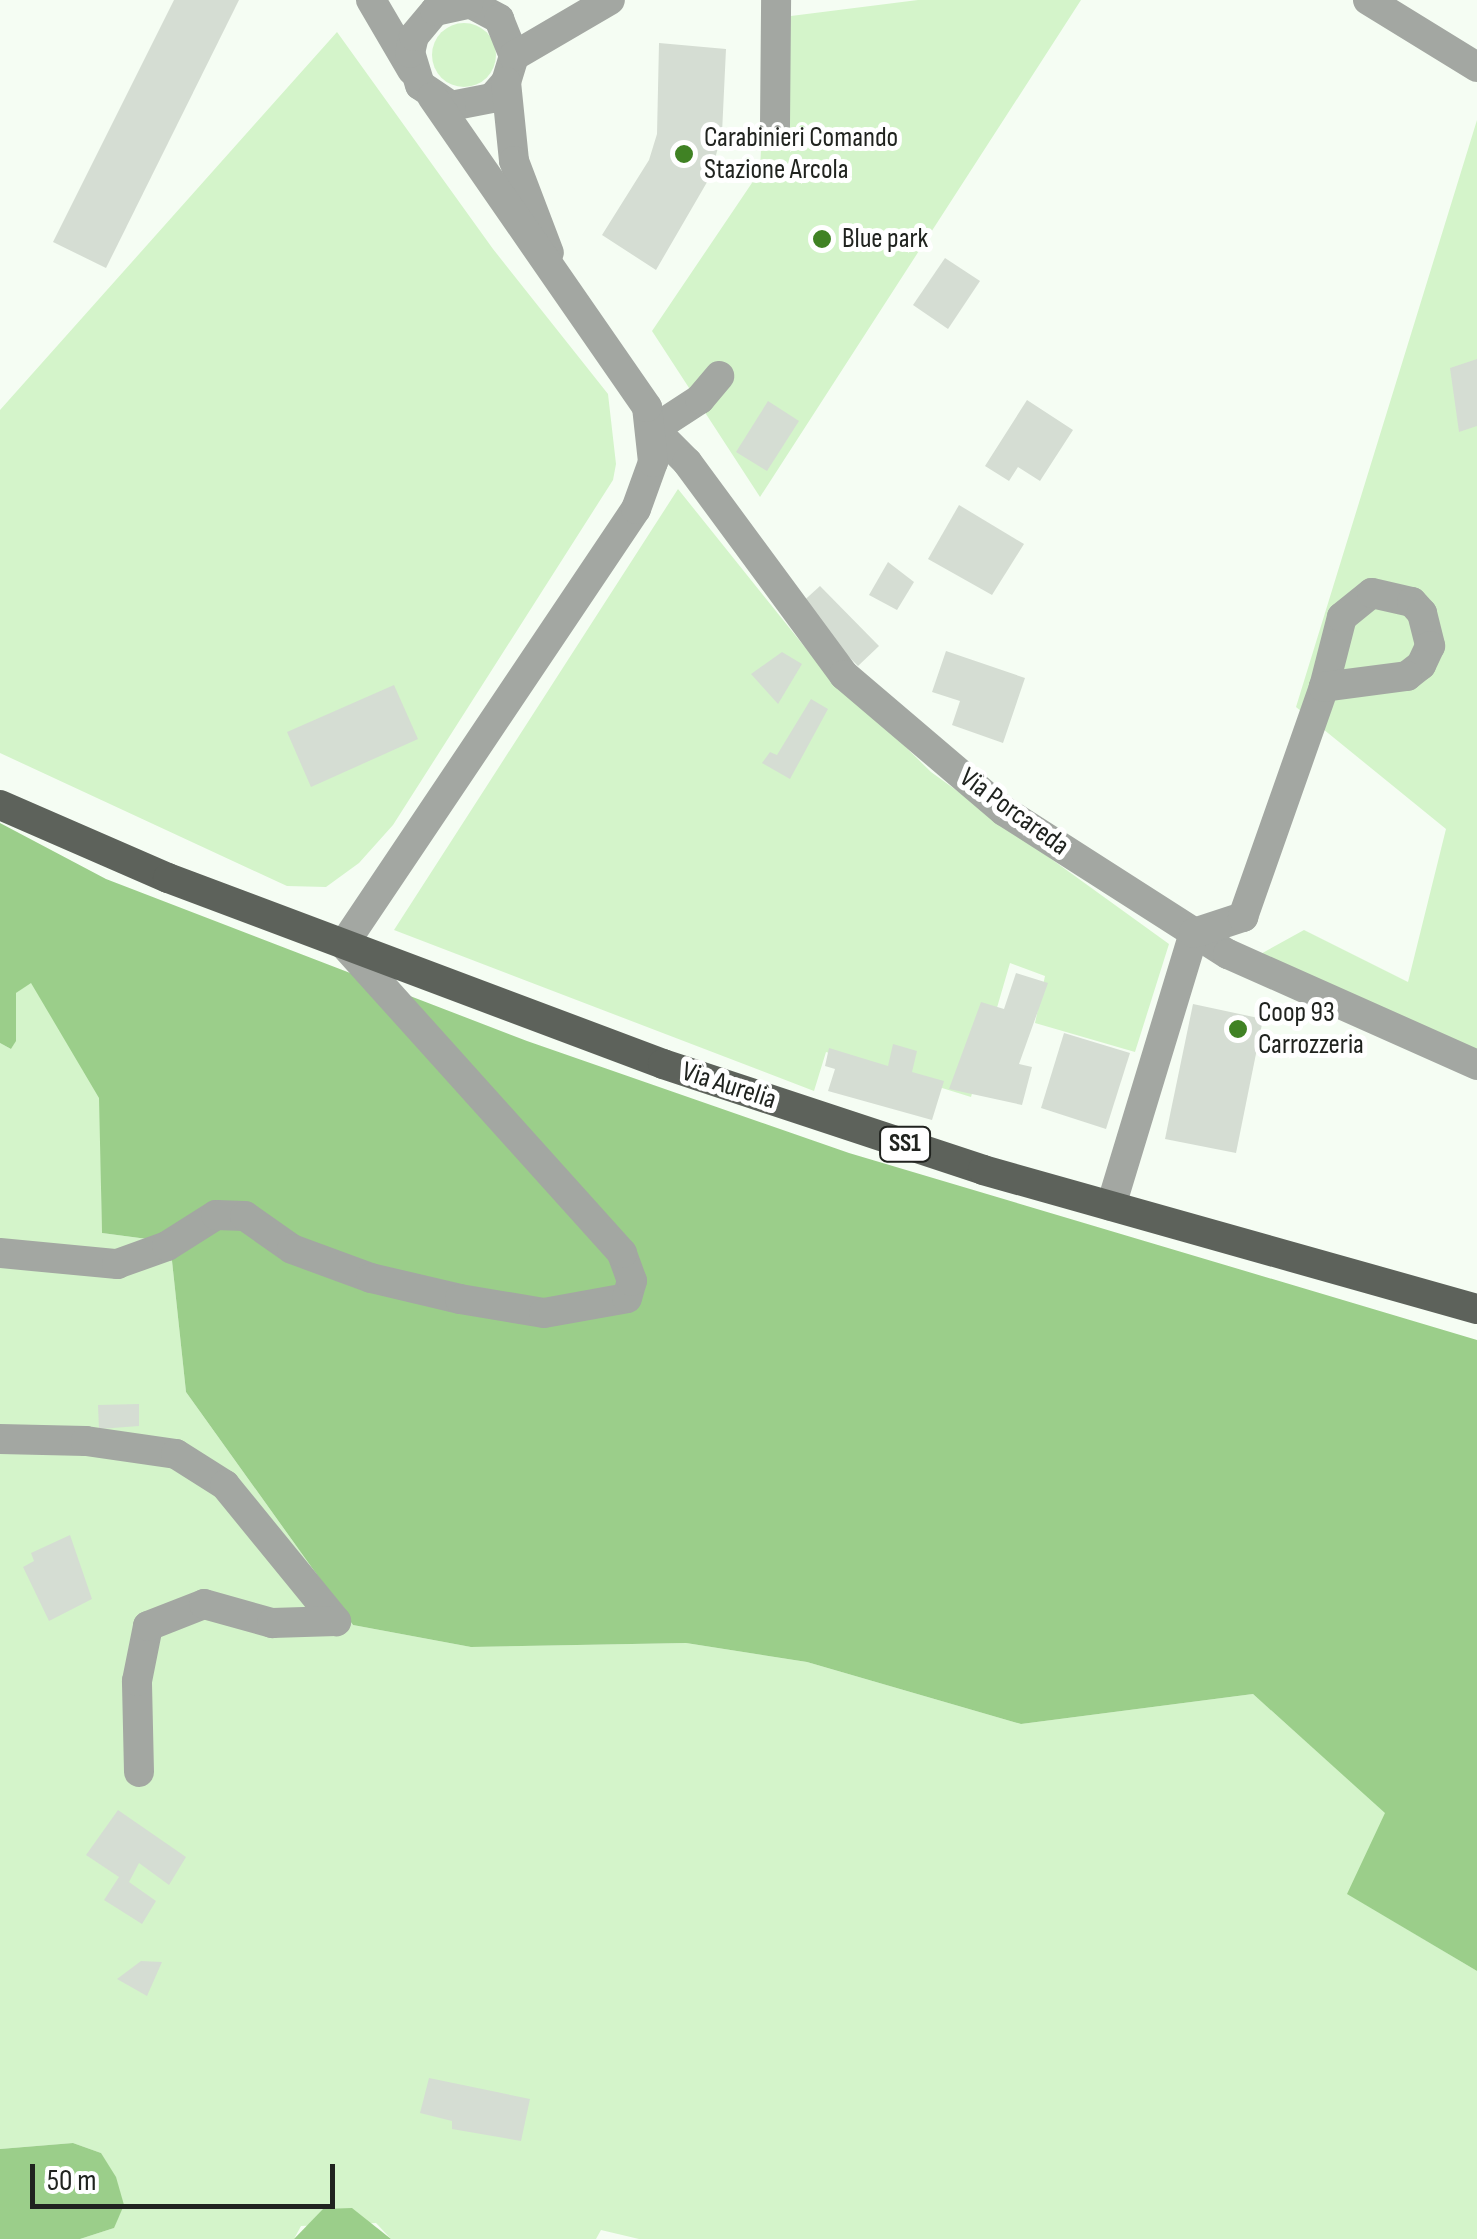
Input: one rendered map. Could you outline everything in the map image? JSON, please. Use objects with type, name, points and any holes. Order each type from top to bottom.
[{"type":"main road","name":"Via Aurelia","points":[[0,805],[344,944],[663,1064],[1112,1206],[1477,1309]]},
{"type":"street","points":[[371,0],[412,70],[558,279]]},
{"type":"street","points":[[412,70],[414,36],[435,11],[518,0]]},
{"type":"street","points":[[432,97],[472,106],[510,69],[610,0]]},
{"type":"street","points":[[775,126],[776,0]]},
{"type":"street","points":[[1368,0],[1477,67]]},
{"type":"street","points":[[471,4],[505,28],[514,161],[558,279]]},
{"type":"street","name":"Via Porcareda","points":[[558,279],[640,396],[654,428],[687,462],[844,675],[1004,811],[1228,954],[1477,1065]]},
{"type":"street","points":[[0,1253],[118,1264],[167,1246],[216,1214],[245,1216],[292,1248],[371,1278],[460,1299],[544,1313],[626,1298],[632,1280],[622,1254],[344,944],[636,508],[653,462],[654,428],[700,399],[719,376]]},
{"type":"street","points":[[1112,1206],[1194,932],[1243,917],[1324,687]]},
{"type":"street","points":[[0,1439],[86,1440],[176,1454],[226,1485],[336,1622],[272,1623],[204,1604],[148,1626],[137,1681],[139,1772]]},
{"type":"green space","name":"Blue park","points":[[918,0],[1081,0],[760,497],[652,331],[760,171],[767,19]]},
{"type":"green space","points":[[464,23],[487,32],[496,55],[487,78],[464,87],[441,78],[432,55],[441,32]]},
{"type":"green space","points":[[337,32],[493,249],[608,394],[616,464],[613,480],[393,825],[359,863],[326,887],[287,886],[0,753],[0,410]]},
{"type":"green space","points":[[1477,120],[1477,1055],[1257,956],[1304,930],[1408,982],[1446,829],[1296,707]]},
{"type":"green space","points":[[678,489],[808,651],[931,772],[1169,944],[1135,1052],[1035,1023],[1045,976],[1010,963],[971,1097],[826,1052],[814,1091],[394,930]]},
{"type":"green space","points":[[0,823],[106,879],[527,1041],[849,1153],[1477,1340],[1477,1971],[1347,1894],[1385,1813],[1253,1694],[1021,1724],[807,1662],[686,1643],[471,1647],[353,1625],[186,1392],[170,1242],[102,1233],[99,1098],[31,983],[16,993],[16,1041],[11,1049],[0,1043]]},
{"type":"green space","points":[[31,982],[100,1098],[102,1233],[170,1242],[186,1392],[353,1625],[471,1647],[686,1643],[807,1662],[1021,1724],[1253,1694],[1386,1813],[1348,1894],[1477,1971],[1477,2239],[639,2239],[601,2230],[596,2239],[391,2239],[376,2223],[301,2226],[294,2239],[80,2239],[114,2228],[101,2153],[73,2143],[0,2149],[0,1043],[11,1049],[15,1042],[16,993]]},
{"type":"green space","points":[[73,2143],[101,2153],[116,2177],[124,2205],[114,2228],[80,2239],[0,2239],[0,2149]]},
{"type":"green space","points":[[352,2208],[391,2239],[294,2239],[323,2209]]},
{"type":"building","points":[[174,0],[239,0],[106,268],[53,242]]},
{"type":"building","name":"Carabinieri Comando Stazione Arcola","points":[[659,43],[726,49],[722,133],[710,177],[656,270],[602,235],[649,160],[657,134]]},
{"type":"building","points":[[945,258],[980,281],[948,329],[913,305]]},
{"type":"building","points":[[1477,359],[1477,426],[1459,432],[1450,368]]},
{"type":"building","points":[[1027,400],[1073,430],[1040,481],[1018,467],[1009,481],[985,466]]},
{"type":"building","points":[[768,401],[799,421],[767,471],[736,452]]},
{"type":"building","points":[[959,505],[1024,544],[992,595],[928,559]]},
{"type":"building","points":[[888,562],[914,582],[897,610],[869,595]]},
{"type":"building","points":[[820,586],[879,646],[858,666],[798,606]]},
{"type":"building","points":[[946,651],[1025,678],[1003,743],[952,725],[960,701],[932,692]]},
{"type":"building","points":[[782,652],[802,664],[778,704],[751,674]]},
{"type":"building","points":[[394,685],[418,739],[311,787],[287,732]]},
{"type":"building","points":[[811,699],[828,709],[790,779],[762,763],[770,752],[777,755]]},
{"type":"building","points":[[1016,973],[1048,983],[1019,1064],[1032,1067],[1022,1105],[949,1089],[981,1002],[1004,1009]]},
{"type":"building","points":[[1193,1004],[1263,1019],[1236,1153],[1165,1139]]},
{"type":"building","points":[[1064,1033],[1130,1053],[1106,1129],[1041,1108]]},
{"type":"building","points":[[893,1044],[917,1051],[912,1072],[944,1081],[932,1120],[828,1091],[835,1069],[825,1066],[829,1048],[888,1066]]},
{"type":"building","points":[[139,1404],[139,1426],[99,1429],[98,1405]]},
{"type":"building","points":[[70,1535],[92,1599],[49,1621],[23,1567],[34,1561],[31,1553]]},
{"type":"building","points":[[118,1810],[186,1857],[169,1885],[139,1863],[129,1882],[156,1901],[142,1924],[104,1900],[119,1877],[86,1855]]},
{"type":"building","points":[[141,1961],[162,1962],[147,1996],[117,1979]]},
{"type":"building","points":[[429,2078],[530,2099],[521,2141],[452,2129],[452,2121],[420,2113]]},
{"type":"place","name":"Carabinieri Comando Stazione Arcola","points":[[684,154]]},
{"type":"place","name":"Blue park","points":[[822,239]]},
{"type":"place","name":"Coop 93 Carrozzeria","points":[[1238,1029]]}]
